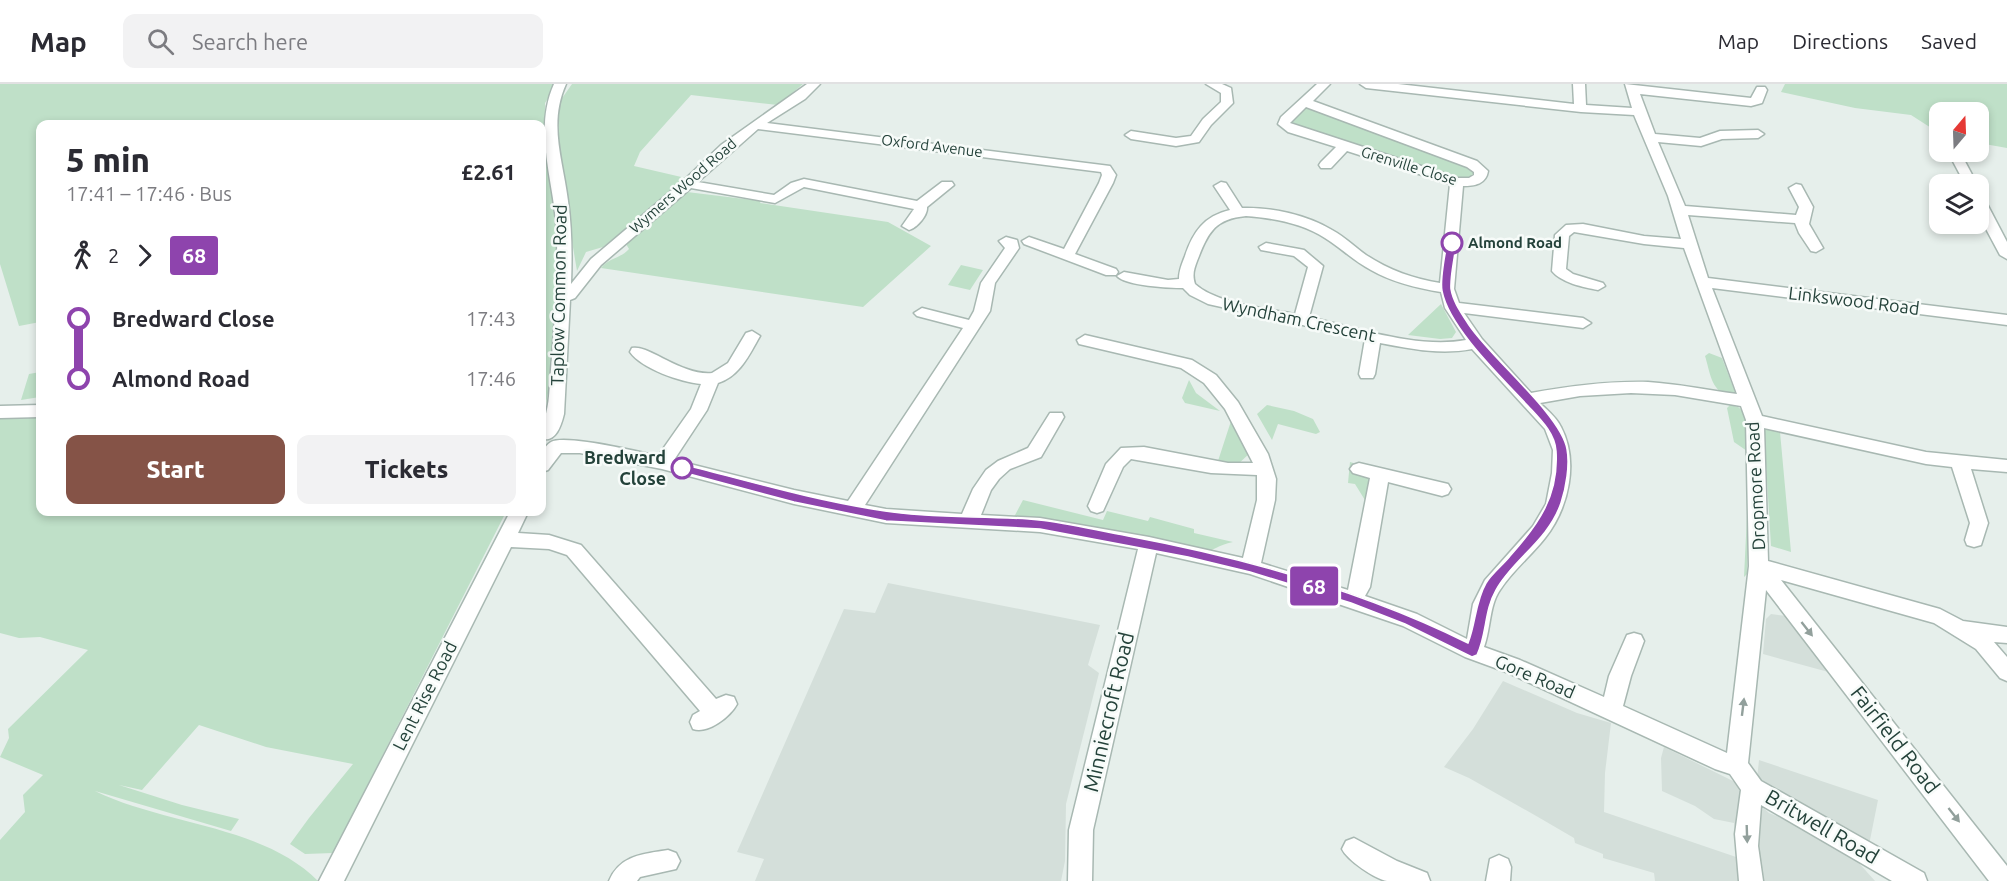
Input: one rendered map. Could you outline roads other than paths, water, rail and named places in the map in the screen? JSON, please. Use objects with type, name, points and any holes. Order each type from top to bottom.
[{"type":"street","name":"Taplow Common Road","points":[[548,439],[557,397],[564,222],[560,180],[546,141],[555,93],[560,84]]},
{"type":"street","name":"Wymers Wood Road","points":[[562,297],[570,295],[596,262],[688,184],[726,148],[755,125],[801,96],[814,84]]},
{"type":"street","points":[[1131,135],[1176,142],[1195,139],[1207,122],[1227,103],[1227,91],[1212,84]]},
{"type":"street","name":"Grenville Close","points":[[1304,102],[1472,164],[1481,171],[1480,177],[1472,182],[1457,182],[1292,129],[1284,124],[1285,120],[1304,102],[1324,84]]},
{"type":"street","points":[[1366,84],[1482,98],[1639,112]]},
{"type":"street","points":[[1475,84],[1482,98]]},
{"type":"street","points":[[1579,84],[1578,96],[1581,108]]},
{"type":"street","points":[[1632,87],[1751,102],[1758,100],[1761,90]]},
{"type":"street","name":"Dropmore Road","points":[[1632,87],[1639,112],[1680,210],[1702,282],[1755,420],[1759,566],[1737,765]]},
{"type":"street","name":"Oxford Avenue","points":[[755,125],[1097,166],[1108,171],[1106,183],[1067,256]]},
{"type":"street","points":[[1649,137],[1701,142],[1720,135],[1758,134]]},
{"type":"street","points":[[1326,165],[1344,146]]},
{"type":"street","points":[[1457,182],[1446,289],[1453,308],[1476,343],[1554,427],[1562,450],[1561,473],[1555,504],[1540,531],[1492,585],[1483,604],[1479,633],[1472,651]]},
{"type":"street","points":[[688,184],[776,199],[784,196],[796,184],[804,183],[920,206],[947,185]]},
{"type":"street","points":[[1221,186],[1238,212]]},
{"type":"street","points":[[1796,188],[1806,207],[1800,219],[1801,224],[1816,248]]},
{"type":"street","points":[[909,226],[921,210],[920,206]]},
{"type":"street","points":[[1680,210],[1800,219]]},
{"type":"street","points":[[1029,241],[1117,274],[1168,284],[1187,284],[1186,272],[1202,229],[1211,221],[1238,212],[1292,219],[1326,232],[1389,274],[1418,285],[1446,289]]},
{"type":"street","points":[[1989,221],[2007,255]]},
{"type":"street","points":[[1598,286],[1568,277],[1559,271],[1562,236],[1571,228],[1583,228],[1644,240],[1691,244]]},
{"type":"street","points":[[852,510],[985,303],[988,284],[1012,248],[1012,243],[1006,241]]},
{"type":"street","points":[[1266,247],[1299,253],[1316,266],[1301,320]]},
{"type":"street","name":"Linkswood Road","points":[[1702,282],[2007,320]]},
{"type":"street","name":"Wyndham Crescent","points":[[1187,284],[1213,301],[1409,344],[1450,348],[1476,343]]},
{"type":"street","points":[[1453,308],[1473,308],[1584,323]]},
{"type":"street","points":[[922,313],[971,325]]},
{"type":"street","points":[[638,352],[673,371],[692,378],[710,380],[725,375],[752,336]]},
{"type":"street","points":[[1367,374],[1373,336]]},
{"type":"street","points":[[1085,340],[1186,364],[1210,379],[1232,406],[1259,454],[1267,479],[1266,500],[1250,567]]},
{"type":"street","points":[[662,463],[704,400],[710,387],[710,380]]},
{"type":"street","points":[[1530,399],[1555,394],[1641,388],[1667,389],[1748,401]]},
{"type":"street","points":[[0,412],[36,411]]},
{"type":"street","points":[[970,519],[990,477],[1003,465],[1023,460],[1037,450],[1056,417]]},
{"type":"street","points":[[1755,420],[1926,458],[2007,466]]},
{"type":"street","name":"Gore Road","points":[[548,439],[662,463],[852,510],[886,516],[970,519],[1040,525],[1149,544],[1250,567],[1354,599],[1410,620],[1472,651],[1513,666],[1723,762],[1737,765]]},
{"type":"street","points":[[1097,506],[1115,464],[1127,452],[1151,453],[1212,468],[1243,471],[1263,468]]},
{"type":"street","points":[[1960,463],[1979,524],[1974,540]]},
{"type":"street","points":[[1359,469],[1442,489]]},
{"type":"street","points":[[1354,599],[1360,587],[1380,475]]},
{"type":"street","name":"Lent Rise Road","points":[[331,881],[517,516]]},
{"type":"street","points":[[504,540],[533,540],[563,544],[574,550],[714,713]]},
{"type":"street","name":"Minniecroft Road","points":[[1080,881],[1081,830],[1149,544]]},
{"type":"street","points":[[1759,566],[1940,617],[1983,643],[2007,672]]},
{"type":"street","name":"Fairfield Road","points":[[1759,566],[2004,881]]},
{"type":"street","points":[[1757,592],[1773,594],[1784,600]]},
{"type":"street","points":[[1961,628],[2007,635]]},
{"type":"street","points":[[1611,710],[1626,645]]},
{"type":"street","name":"Britwell Road","points":[[1737,765],[1753,788],[1915,881]]},
{"type":"street","points":[[1752,881],[1748,863],[1746,811],[1753,788]]},
{"type":"street","points":[[1354,849],[1389,870],[1418,881]]},
{"type":"street","points":[[621,881],[634,867],[668,861]]},
{"type":"place","name":"Almond Road","points":[[1452,243]]},
{"type":"place","name":"Bredward Close","points":[[682,468]]}]
